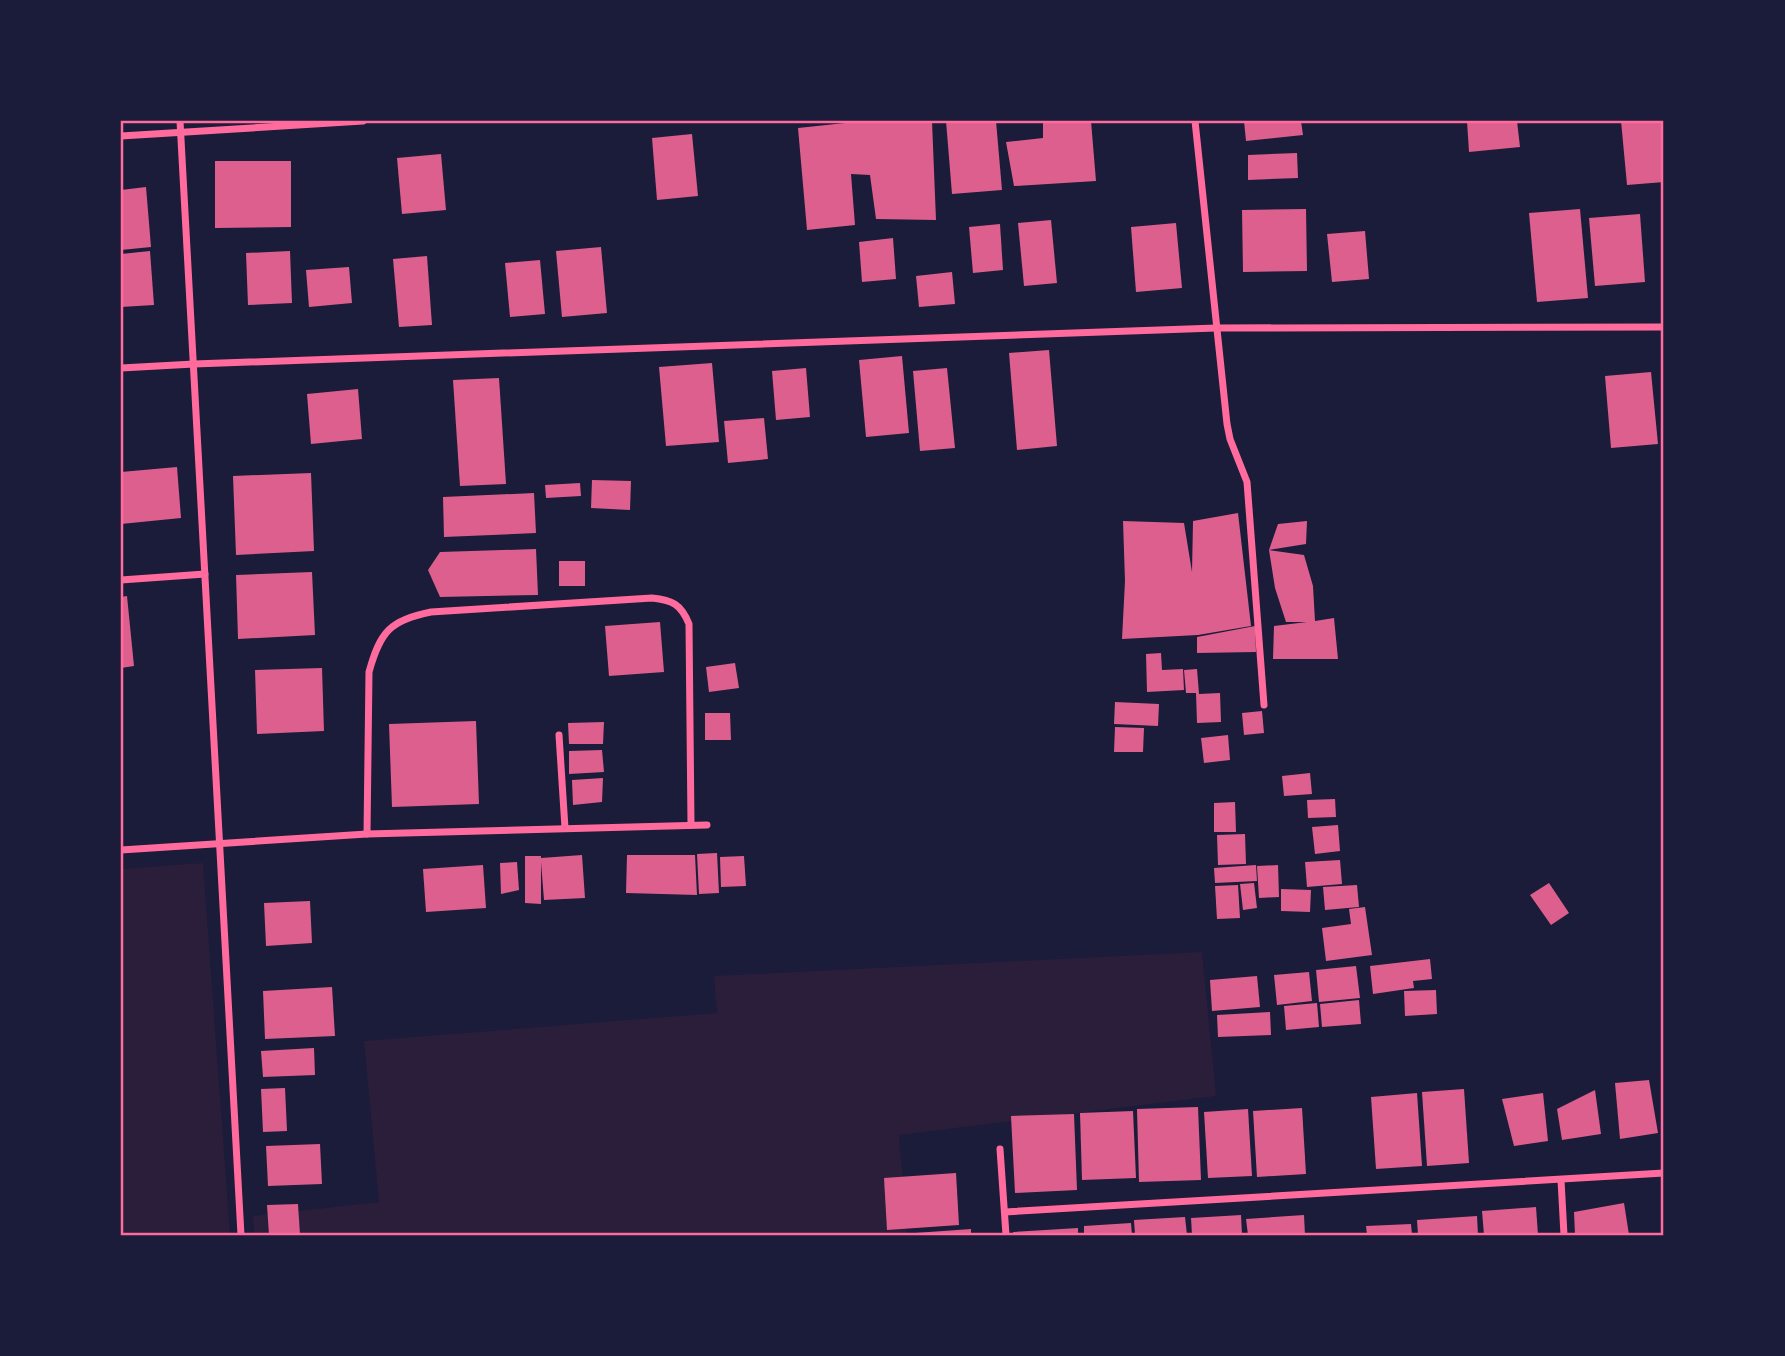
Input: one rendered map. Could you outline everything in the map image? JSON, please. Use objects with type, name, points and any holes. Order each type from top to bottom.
[{"type":"street","points":[[180,121],[241,1235]]},
{"type":"street","points":[[121,136],[363,121]]},
{"type":"street","points":[[1195,121],[1230,439],[1247,482],[1264,705]]},
{"type":"street","points":[[121,368],[1216,328],[1664,327]]},
{"type":"street","points":[[121,580],[205,574]]},
{"type":"street","points":[[367,834],[369,672],[376,646],[389,627],[408,616],[431,612],[652,598],[669,600],[683,609],[689,624],[691,825]]},
{"type":"street","points":[[559,736],[565,828]]},
{"type":"street","points":[[121,850],[367,834],[707,825]]},
{"type":"street","points":[[1000,1149],[1006,1235]]},
{"type":"street","points":[[1005,1212],[1664,1173]]},
{"type":"street","points":[[1561,1180],[1564,1235]]},
{"type":"shaded area","points":[[203,863],[230,1235],[121,1235],[121,869]]},
{"type":"shaded area","points":[[1202,952],[1216,1096],[899,1135],[907,1235],[254,1235],[253,1216],[379,1202],[364,1041],[717,1013],[714,976]]},
{"type":"building","points":[[864,121],[932,121],[936,220],[876,219],[870,175],[851,174],[855,225],[807,230],[798,128]]},
{"type":"building","points":[[946,121],[996,121],[1002,190],[952,194]]},
{"type":"building","points":[[1043,121],[1091,121],[1096,181],[1014,186],[1006,142],[1043,138]]},
{"type":"building","points":[[1244,121],[1301,121],[1303,135],[1246,141]]},
{"type":"building","points":[[1467,121],[1517,121],[1520,147],[1469,152]]},
{"type":"building","points":[[1621,121],[1664,121],[1664,182],[1627,185]]},
{"type":"building","points":[[692,134],[698,196],[657,200],[652,138]]},
{"type":"building","points":[[1297,153],[1298,178],[1248,180],[1248,155]]},
{"type":"building","points":[[441,154],[446,210],[402,214],[397,158]]},
{"type":"building","points":[[215,161],[291,161],[291,227],[215,228]]},
{"type":"building","points":[[146,187],[151,247],[121,250],[121,190]]},
{"type":"building","points":[[1306,209],[1307,271],[1243,272],[1242,210]]},
{"type":"building","points":[[1580,209],[1588,298],[1537,302],[1529,213]]},
{"type":"building","points":[[1640,214],[1645,282],[1595,286],[1589,218]]},
{"type":"building","points":[[1051,220],[1057,283],[1024,286],[1018,223]]},
{"type":"building","points":[[1176,223],[1182,288],[1136,292],[1131,227]]},
{"type":"building","points":[[1000,224],[1003,270],[973,273],[969,227]]},
{"type":"building","points":[[1365,231],[1369,279],[1332,282],[1327,234]]},
{"type":"building","points":[[893,238],[896,279],[862,282],[859,242]]},
{"type":"building","points":[[601,247],[607,313],[562,317],[556,251]]},
{"type":"building","points":[[150,251],[154,305],[121,307],[121,254]]},
{"type":"building","points":[[290,251],[292,303],[248,305],[246,253]]},
{"type":"building","points":[[427,256],[432,325],[399,327],[393,259]]},
{"type":"building","points":[[540,260],[545,314],[510,317],[505,263]]},
{"type":"building","points":[[349,267],[352,303],[309,307],[306,270]]},
{"type":"building","points":[[952,272],[955,304],[919,307],[916,276]]},
{"type":"building","points":[[1049,350],[1057,446],[1017,450],[1009,353]]},
{"type":"building","points":[[902,356],[909,433],[866,437],[859,360]]},
{"type":"building","points":[[712,363],[719,442],[666,446],[659,367]]},
{"type":"building","points":[[806,368],[810,417],[776,420],[772,371]]},
{"type":"building","points":[[947,368],[955,448],[920,451],[913,371]]},
{"type":"building","points":[[1651,372],[1658,444],[1611,448],[1605,376]]},
{"type":"building","points":[[499,378],[506,484],[460,486],[453,380]]},
{"type":"building","points":[[358,389],[362,439],[311,444],[307,394]]},
{"type":"building","points":[[764,418],[768,459],[728,463],[724,421]]},
{"type":"building","points":[[177,467],[181,518],[121,524],[121,472]]},
{"type":"building","points":[[311,473],[314,551],[236,555],[233,476]]},
{"type":"building","points":[[592,480],[631,481],[630,510],[591,508]]},
{"type":"building","points":[[580,483],[581,496],[546,498],[545,485]]},
{"type":"building","points":[[534,493],[536,533],[444,537],[443,497]]},
{"type":"building","points":[[1238,513],[1251,626],[1198,635],[1122,639],[1125,581],[1123,521],[1184,523],[1192,572],[1193,521]]},
{"type":"building","points":[[1307,521],[1306,544],[1269,550],[1278,524]]},
{"type":"building","points":[[536,549],[538,595],[440,597],[428,570],[440,552]]},
{"type":"building","points":[[1269,550],[1304,555],[1313,586],[1315,621],[1334,618],[1338,659],[1273,659],[1274,626],[1307,622],[1286,622],[1275,588]]},
{"type":"building","points":[[559,561],[585,561],[585,586],[559,586]]},
{"type":"building","points":[[312,572],[315,635],[238,639],[236,575]]},
{"type":"building","points":[[127,596],[134,666],[121,668],[121,597]]},
{"type":"building","points":[[660,622],[664,672],[609,676],[605,626]]},
{"type":"building","points":[[1255,626],[1256,652],[1197,653],[1197,637]]},
{"type":"building","points":[[1161,653],[1162,670],[1183,669],[1184,690],[1147,692],[1146,654]]},
{"type":"building","points":[[735,663],[739,688],[709,692],[706,667]]},
{"type":"building","points":[[322,668],[324,731],[257,734],[255,670]]},
{"type":"building","points":[[1197,669],[1199,694],[1220,693],[1221,722],[1197,723],[1196,693],[1186,693],[1184,670]]},
{"type":"building","points":[[1115,702],[1159,704],[1158,726],[1114,724]]},
{"type":"building","points":[[1262,711],[1264,733],[1244,735],[1242,713]]},
{"type":"building","points":[[705,713],[730,713],[731,740],[705,740]]},
{"type":"building","points":[[476,721],[479,804],[392,807],[389,724]]},
{"type":"building","points":[[604,722],[603,744],[569,744],[568,723]]},
{"type":"building","points":[[1115,727],[1144,728],[1143,752],[1114,752]]},
{"type":"building","points":[[1228,735],[1230,760],[1204,763],[1201,738]]},
{"type":"building","points":[[602,750],[604,772],[569,774],[569,751]]},
{"type":"building","points":[[1310,773],[1312,794],[1284,796],[1282,776]]},
{"type":"building","points":[[603,778],[602,802],[573,805],[572,780]]},
{"type":"building","points":[[1335,799],[1336,817],[1308,818],[1307,800]]},
{"type":"building","points":[[1235,802],[1236,832],[1214,832],[1214,803]]},
{"type":"building","points":[[1338,825],[1340,851],[1315,854],[1312,827]]},
{"type":"building","points":[[1245,834],[1246,864],[1218,865],[1217,835]]},
{"type":"building","points":[[717,853],[719,893],[699,894],[697,854]]},
{"type":"building","points":[[582,855],[585,898],[544,900],[541,862],[541,904],[525,903],[525,856],[541,858]]},
{"type":"building","points":[[627,855],[695,855],[697,895],[626,893]]},
{"type":"building","points":[[744,856],[746,886],[721,887],[720,857]]},
{"type":"building","points":[[1340,860],[1342,884],[1307,887],[1305,862]]},
{"type":"building","points":[[517,862],[519,890],[501,894],[500,863]]},
{"type":"building","points":[[483,865],[486,908],[426,912],[423,869]]},
{"type":"building","points":[[1256,865],[1257,881],[1215,883],[1214,868]]},
{"type":"building","points":[[1278,865],[1279,897],[1259,898],[1257,866]]},
{"type":"building","points":[[1254,883],[1257,908],[1243,910],[1240,884]]},
{"type":"building","points":[[1549,883],[1569,913],[1551,925],[1530,895]]},
{"type":"building","points":[[1238,885],[1240,918],[1217,919],[1215,886]]},
{"type":"building","points":[[1357,885],[1359,907],[1325,910],[1323,887]]},
{"type":"building","points":[[1281,889],[1311,890],[1310,912],[1281,911]]},
{"type":"building","points":[[310,901],[312,943],[266,946],[264,903]]},
{"type":"building","points":[[1365,907],[1372,955],[1326,961],[1322,928],[1351,924],[1349,909]]},
{"type":"building","points":[[1430,959],[1432,979],[1413,981],[1414,988],[1373,994],[1370,966]]},
{"type":"building","points":[[1356,966],[1360,998],[1319,1002],[1316,970]]},
{"type":"building","points":[[1309,972],[1312,1001],[1277,1005],[1274,975]]},
{"type":"building","points":[[1257,976],[1260,1007],[1212,1011],[1210,980]]},
{"type":"building","points":[[332,987],[335,1036],[265,1039],[263,991]]},
{"type":"building","points":[[1436,990],[1437,1014],[1405,1016],[1404,991]]},
{"type":"building","points":[[1359,1000],[1361,1024],[1322,1027],[1320,1004]]},
{"type":"building","points":[[1317,1003],[1319,1027],[1286,1030],[1284,1006]]},
{"type":"building","points":[[1270,1012],[1271,1035],[1218,1037],[1217,1015]]},
{"type":"building","points":[[314,1048],[315,1075],[263,1077],[261,1051]]},
{"type":"building","points":[[1649,1080],[1658,1133],[1620,1139],[1615,1083]]},
{"type":"building","points":[[285,1088],[287,1131],[263,1132],[261,1089]]},
{"type":"building","points":[[1464,1089],[1469,1163],[1427,1166],[1422,1092]]},
{"type":"building","points":[[1595,1090],[1601,1134],[1562,1140],[1557,1109]]},
{"type":"building","points":[[1417,1093],[1422,1166],[1376,1169],[1371,1097]]},
{"type":"building","points":[[1543,1093],[1548,1141],[1514,1146],[1502,1099]]},
{"type":"building","points":[[1198,1107],[1201,1180],[1139,1182],[1137,1109]]},
{"type":"building","points":[[1302,1108],[1306,1174],[1257,1177],[1253,1111]]},
{"type":"building","points":[[1248,1109],[1252,1176],[1208,1178],[1204,1112]]},
{"type":"building","points":[[1133,1111],[1136,1178],[1082,1180],[1080,1113]]},
{"type":"building","points":[[1074,1114],[1077,1190],[1015,1193],[1011,1116]]},
{"type":"building","points":[[320,1144],[322,1184],[268,1186],[266,1146]]},
{"type":"building","points":[[956,1173],[959,1225],[887,1230],[884,1178]]},
{"type":"building","points":[[1624,1203],[1629,1235],[1575,1235],[1574,1212]]},
{"type":"building","points":[[298,1204],[300,1235],[269,1235],[267,1205]]},
{"type":"building","points":[[1536,1207],[1538,1235],[1484,1235],[1482,1211]]},
{"type":"building","points":[[1241,1215],[1242,1235],[1192,1235],[1191,1218]]},
{"type":"building","points":[[1304,1215],[1305,1235],[1248,1235],[1246,1219]]},
{"type":"building","points":[[1477,1216],[1478,1235],[1418,1235],[1417,1220]]},
{"type":"building","points":[[1185,1217],[1187,1235],[1135,1235],[1134,1220]]},
{"type":"building","points":[[1131,1223],[1132,1235],[1084,1235],[1084,1226]]},
{"type":"building","points":[[1411,1224],[1412,1235],[1367,1235],[1366,1226]]},
{"type":"building","points":[[1078,1228],[1078,1235],[1014,1235],[1013,1232]]},
{"type":"building","points":[[971,1229],[971,1235],[915,1235],[915,1233]]}]
